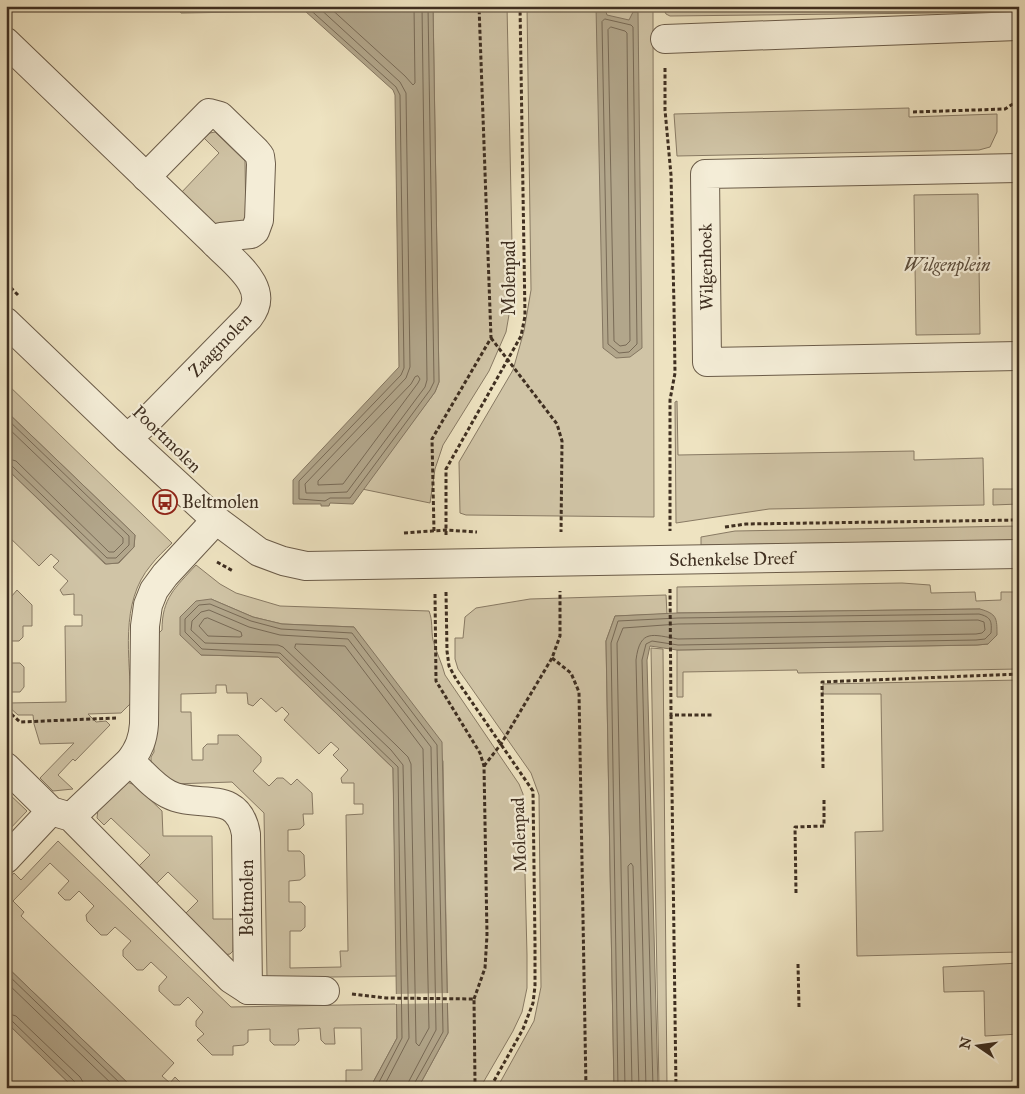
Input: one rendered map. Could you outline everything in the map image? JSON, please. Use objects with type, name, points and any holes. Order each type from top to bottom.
[{"type":"street","points":[[665,39],[1019,26]]},
{"type":"street","name":"Zaagmolen","points":[[6,42],[215,243],[251,280],[257,295],[256,306],[249,317],[148,420],[127,438]]},
{"type":"street","points":[[146,177],[210,113],[220,116],[260,156],[261,164],[258,226],[251,234],[221,238],[215,243]]},
{"type":"street","name":"Wilgenhoek","points":[[1019,168],[705,174],[707,362],[1019,356]]},
{"type":"street","name":"Poortmolen","points":[[6,322],[216,520],[259,552],[283,561],[306,566],[446,563]]},
{"type":"street","points":[[6,859],[130,761],[140,745],[144,717],[145,626],[151,598],[164,575],[216,520]]},
{"type":"street","name":"Schenkelse Dreef","points":[[446,563],[1019,554]]},
{"type":"street","name":"Beltmolen","points":[[130,761],[169,795],[188,800],[220,802],[228,805],[242,817],[246,834],[248,990]]},
{"type":"street","points":[[6,767],[61,814],[231,978],[248,990],[324,991]]},
{"type":"path","points":[[396,533],[434,531],[432,439],[491,338],[479,6]]},
{"type":"path","name":"Molenpad","points":[[434,531],[446,530],[446,469],[521,336],[525,316],[520,6]]},
{"type":"path","points":[[665,39],[665,110],[671,175],[675,373],[670,400],[670,536]]},
{"type":"path","points":[[913,112],[1005,109],[1019,100]]},
{"type":"path","points":[[6,283],[20,296]]},
{"type":"path","points":[[491,338],[557,424],[562,440],[561,539]]},
{"type":"path","points":[[670,583],[676,1088]]},
{"type":"path","points":[[484,766],[501,744],[552,658],[560,636],[560,585]]},
{"type":"path","points":[[435,594],[436,682],[480,753],[484,766],[488,935],[485,968],[474,999],[475,1083],[477,1088]]},
{"type":"path","name":"Molenpad","points":[[446,595],[449,666],[532,791],[535,986],[533,1003],[523,1029],[490,1088]]},
{"type":"path","points":[[552,658],[571,673],[579,692],[586,1088]]},
{"type":"path","points":[[823,768],[822,682],[1019,674]]},
{"type":"path","points":[[6,711],[20,722],[144,717]]},
{"type":"path","points":[[671,715],[712,715]]},
{"type":"path","points":[[796,893],[795,827],[824,826],[824,799]]},
{"type":"path","points":[[798,964],[799,1007]]},
{"type":"path","points":[[386,998],[474,999]]},
{"type":"green space","points":[[433,6],[507,6],[513,292],[506,332],[489,371],[443,445],[435,469],[430,503],[362,489],[435,392],[439,382]]},
{"type":"green space","points":[[527,6],[650,6],[653,12],[654,517],[466,515],[460,513],[459,462],[513,370],[524,331],[531,290]]},
{"type":"green space","points":[[662,6],[1019,6],[1019,12],[670,16],[666,14]]},
{"type":"green space","points":[[909,108],[909,117],[997,114],[997,132],[990,147],[979,150],[677,156],[674,114]]},
{"type":"green space","points":[[215,132],[245,161],[246,223],[210,224],[179,195],[219,153],[204,138],[210,133]]},
{"type":"green space","name":"Wilgenplein","points":[[978,194],[980,334],[916,335],[914,195]]},
{"type":"green space","points":[[6,383],[172,543],[151,565],[141,580],[134,596],[130,613],[128,650],[131,703],[121,713],[88,714],[96,722],[106,721],[110,725],[75,761],[73,759],[58,775],[73,789],[53,791],[40,778],[74,743],[40,744],[33,715],[18,715],[6,703],[6,592],[11,597],[17,590],[32,605],[32,626],[23,626],[23,637],[19,641],[8,641],[8,663],[20,663],[24,667],[24,687],[20,692],[9,692],[9,703],[66,702],[65,626],[82,626],[82,615],[74,615],[74,594],[63,595],[60,590],[68,581],[53,567],[59,561],[51,554],[39,566],[6,534],[6,468],[105,564],[119,563],[134,547],[135,535],[6,411]]},
{"type":"green space","points":[[677,401],[678,455],[914,451],[914,460],[983,458],[984,505],[769,509],[676,523],[675,402]]},
{"type":"green space","points":[[993,489],[1019,489],[1019,504],[993,505]]},
{"type":"green space","points":[[1019,526],[1019,540],[701,545],[701,537],[735,531]]},
{"type":"green space","points":[[196,565],[220,584],[236,593],[280,606],[429,611],[433,640],[445,675],[519,784],[523,794],[527,988],[522,1012],[480,1088],[418,1088],[448,1033],[443,761],[354,627],[282,624],[253,617],[211,599],[201,655],[278,657],[393,768],[397,976],[267,978],[264,813],[232,782],[173,784],[151,762],[154,752],[151,644],[152,640],[162,630],[167,601],[176,587]],"holes":[[[216,685],[226,685],[227,693],[247,693],[248,704],[253,706],[261,698],[276,712],[282,707],[289,714],[284,720],[319,754],[331,742],[339,749],[333,755],[348,770],[341,778],[342,783],[354,783],[354,804],[363,804],[363,814],[346,815],[348,951],[340,951],[341,967],[290,968],[290,931],[301,931],[305,927],[305,906],[301,902],[289,902],[289,881],[300,880],[305,876],[304,855],[300,851],[288,851],[288,830],[300,829],[304,825],[303,814],[313,814],[312,793],[297,779],[291,785],[283,778],[277,778],[269,786],[253,771],[261,762],[261,757],[238,735],[218,735],[218,744],[207,744],[203,748],[203,760],[192,760],[191,712],[181,712],[181,694],[216,693]]]},
{"type":"green space","points":[[902,583],[930,585],[931,593],[975,592],[976,601],[1001,600],[1001,592],[1019,592],[1019,669],[798,673],[797,670],[683,672],[683,697],[677,697],[677,650],[988,644],[980,609],[677,613],[677,587]]},
{"type":"green space","points":[[666,595],[667,614],[615,616],[606,641],[614,1088],[497,1088],[534,1021],[541,987],[539,795],[531,773],[458,669],[455,659],[455,638],[463,638],[465,617],[476,608],[530,599]]},
{"type":"green space","points":[[651,648],[663,649],[667,1088],[659,1088]]},
{"type":"green space","points":[[1019,680],[1019,952],[857,956],[855,832],[883,831],[881,694],[823,694],[823,684]]},
{"type":"green space","points":[[127,782],[135,785],[162,811],[163,836],[212,836],[213,919],[234,919],[233,951],[230,954],[223,955],[184,915],[198,901],[168,872],[154,886],[136,869],[150,855],[111,818],[104,825],[97,818],[98,809]]},
{"type":"green space","points":[[6,791],[27,811],[6,833]]},
{"type":"green space","points":[[58,841],[231,1007],[397,1004],[397,1038],[370,1088],[238,1088],[346,1086],[346,1070],[362,1070],[361,1028],[334,1028],[335,1044],[325,1044],[321,1040],[320,1028],[298,1029],[299,1041],[295,1045],[274,1045],[270,1041],[270,1029],[248,1030],[248,1042],[244,1045],[233,1046],[233,1055],[212,1055],[197,1040],[204,1034],[196,1026],[196,1021],[203,1012],[188,997],[180,1005],[174,1005],[159,991],[159,986],[167,977],[151,962],[143,970],[137,970],[123,956],[123,950],[131,941],[115,927],[107,935],[101,935],[87,921],[86,915],[94,906],[79,891],[70,900],[65,900],[58,893],[69,881],[50,863],[13,901],[24,912],[21,916],[174,1063],[162,1076],[170,1083],[175,1077],[186,1088],[133,1088],[6,966],[6,882],[14,873],[21,880]]},
{"type":"green space","points":[[1019,963],[1019,1034],[985,1036],[984,991],[944,992],[943,967]]},
{"type":"green space","points":[[6,1022],[74,1088],[18,1088],[6,1076]]},
{"type":"water","points":[[174,6],[433,6],[439,382],[435,392],[353,504],[330,503],[329,506],[321,506],[321,504],[293,504],[293,480],[399,367],[395,95],[393,90],[305,11],[181,13]]},
{"type":"water","points":[[596,6],[604,6],[607,15],[629,20],[633,12],[638,12],[642,348],[630,357],[616,358],[603,348]]},
{"type":"water","points":[[6,411],[135,535],[134,547],[118,563],[106,564],[6,468]]},
{"type":"water","points":[[211,599],[253,617],[282,624],[354,627],[442,742],[448,1033],[418,1088],[370,1088],[397,1038],[393,768],[278,657],[201,655],[180,635],[180,617],[196,601]]},
{"type":"water","points":[[980,609],[993,615],[997,624],[997,635],[988,644],[677,650],[650,646],[647,660],[658,1088],[614,1088],[606,641],[615,616],[677,613]]},
{"type":"water","points":[[6,966],[133,1088],[74,1088],[6,1022]]},
{"type":"pier","points":[[449,993],[450,1003],[395,1004],[395,994]]},
{"type":"place","name":"Beltmolen","points":[[165,502]]}]
